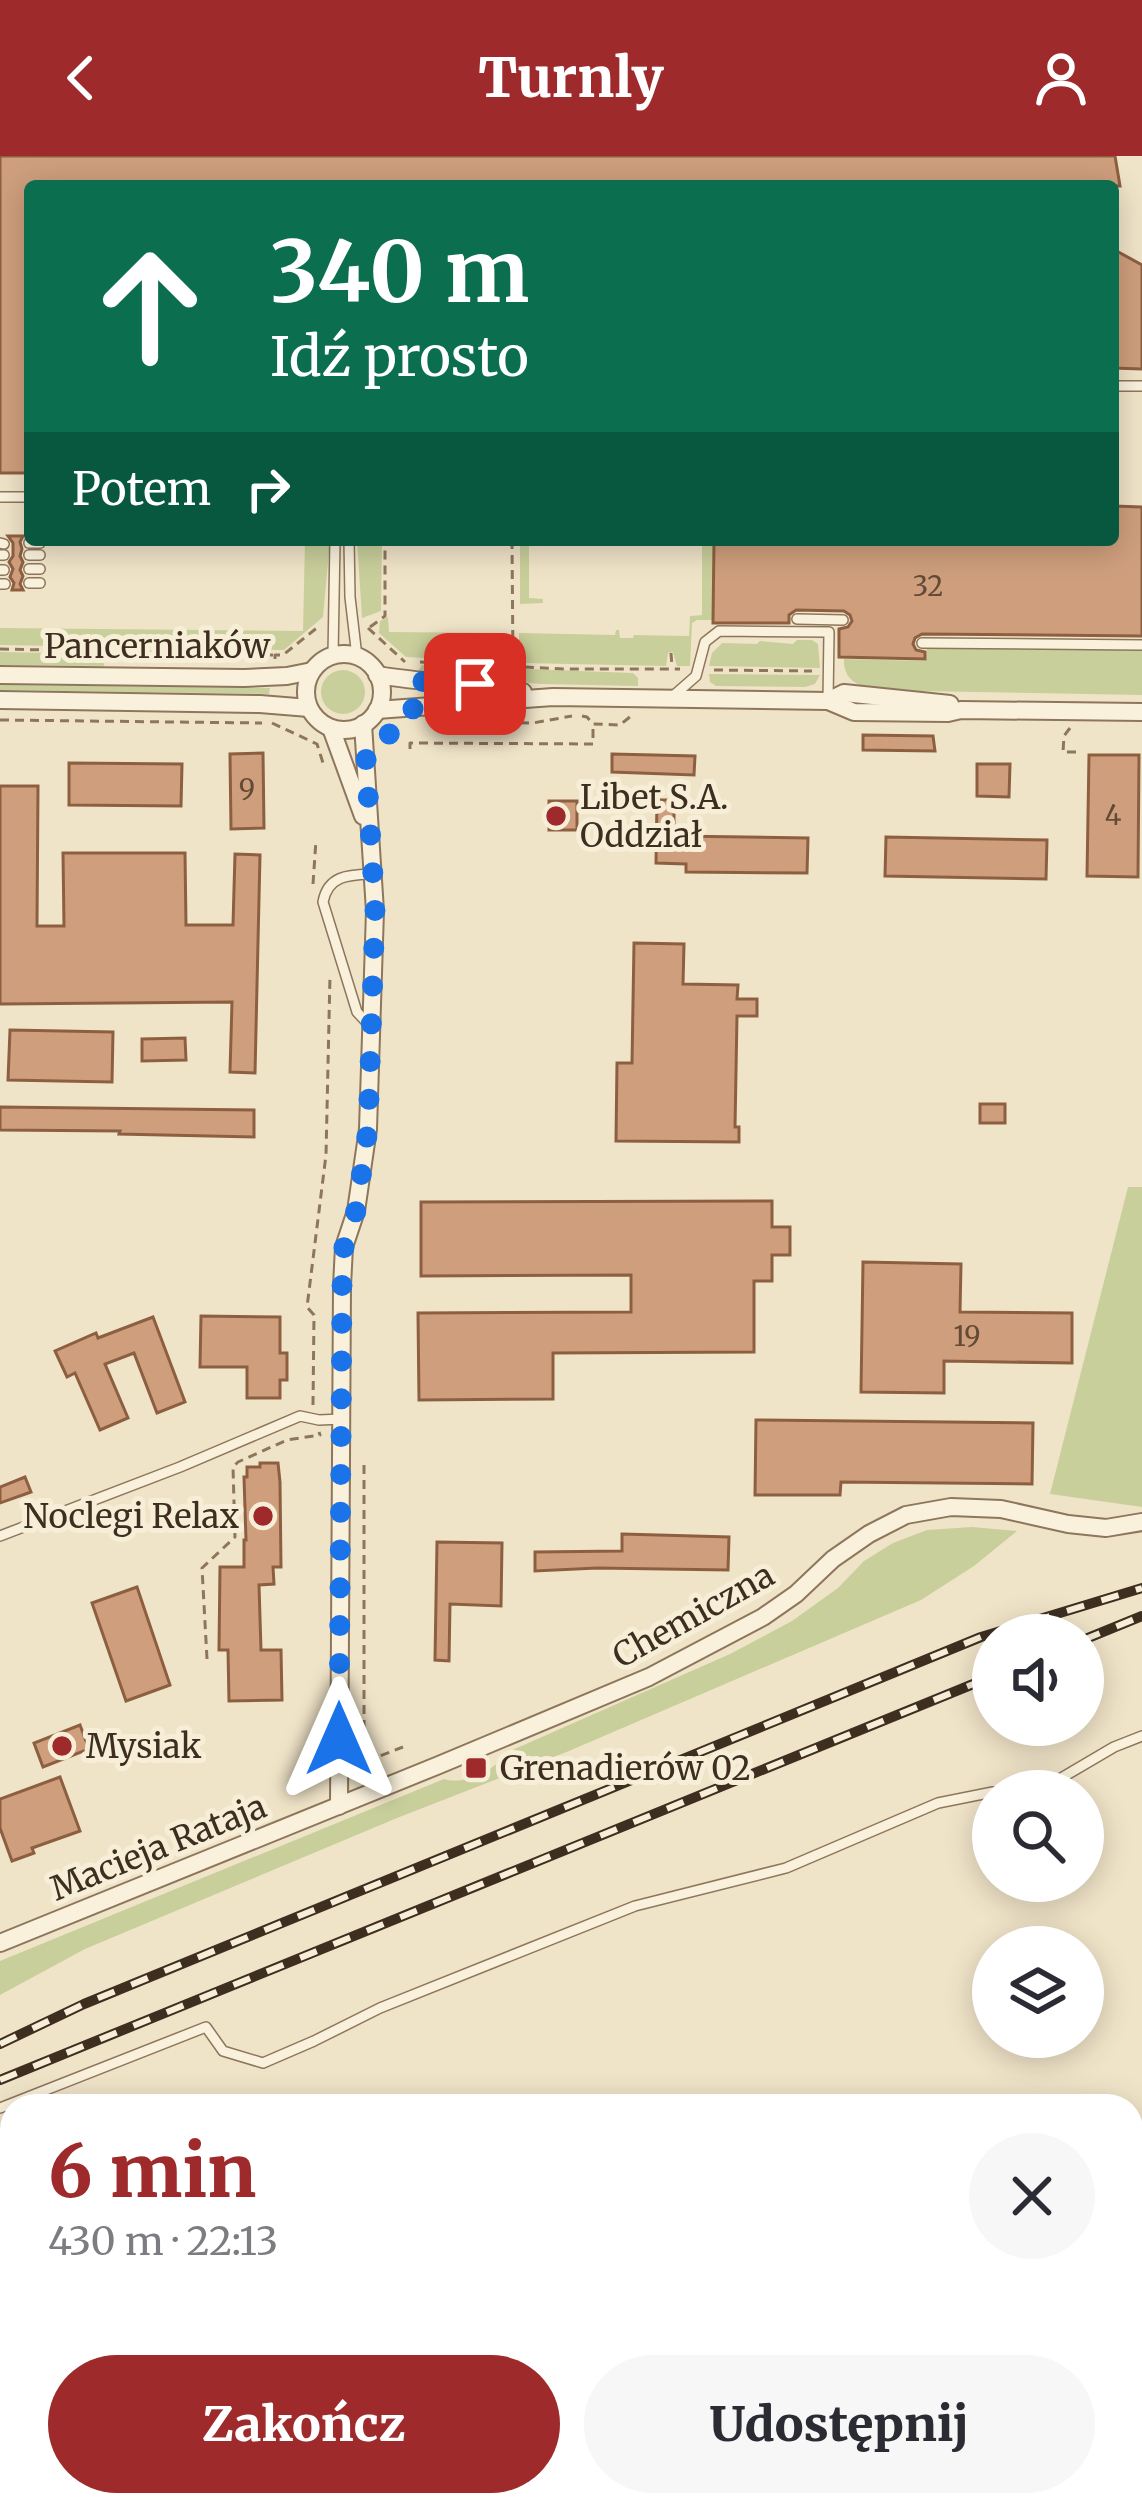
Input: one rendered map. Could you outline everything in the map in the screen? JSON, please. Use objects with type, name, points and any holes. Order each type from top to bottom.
[{"type":"street","points":[[333,656],[357,657],[377,675],[381,687],[377,710],[363,724],[331,728],[309,707],[307,682],[312,670],[333,656]]},
{"type":"street","name":"Pancerniaków","points":[[0,674],[274,676],[312,670]]},
{"type":"street","points":[[377,675],[475,684],[553,698]]},
{"type":"street","points":[[377,710],[553,698],[828,701],[854,712],[1142,712]]},
{"type":"street","name":"Pancerniaków","points":[[0,700],[309,707]]},
{"type":"street","points":[[339,1806],[344,1247],[356,1211],[368,1129],[375,910],[363,724]]},
{"type":"street","points":[[331,728],[370,840]]},
{"type":"street","name":"Chemiczna","points":[[339,1806],[649,1677],[700,1651],[764,1617],[833,1559],[906,1515],[951,1507],[1000,1509],[1106,1528],[1142,1522]]},
{"type":"street","name":"Macieja Rataja","points":[[0,1943],[339,1806]]},
{"type":"lane","points":[[333,656],[335,546]]},
{"type":"lane","points":[[350,546],[357,657]]},
{"type":"lane","points":[[797,620],[843,620]]},
{"type":"lane","points":[[666,700],[686,687],[700,669],[705,642],[719,632],[829,632],[828,701]]},
{"type":"lane","points":[[922,643],[1142,645]]},
{"type":"lane","points":[[370,1026],[357,1012],[323,902],[335,880],[373,874]]},
{"type":"lane","points":[[0,1536],[300,1416],[341,1419]]},
{"type":"lane","points":[[1075,1770],[1142,1736]]},
{"type":"lane","points":[[36,2094],[206,2027],[223,2051],[263,2062],[380,2008],[635,1906],[786,1868],[938,1803],[972,1797]]},
{"type":"path","points":[[368,628],[385,616],[386,546]]},
{"type":"path","points":[[512,546],[513,666]]},
{"type":"path","points":[[354,625],[364,625],[406,662],[816,671]]},
{"type":"path","points":[[0,650],[283,655],[321,626],[334,626]]},
{"type":"path","points":[[671,653],[672,669]]},
{"type":"path","points":[[274,676],[275,655]]},
{"type":"path","points":[[366,758],[377,756],[390,730],[413,717],[413,706]]},
{"type":"path","points":[[593,724],[620,725],[631,716],[644,716]]},
{"type":"path","points":[[410,749],[410,743],[593,744],[593,724],[587,717],[533,723],[464,721]]},
{"type":"path","points":[[0,720],[273,723],[317,744],[323,766],[345,763]]},
{"type":"path","points":[[1076,723],[1064,736],[1063,752],[1081,752]]},
{"type":"path","points":[[312,897],[316,839]]},
{"type":"path","points":[[299,1314],[307,1307],[326,1155],[329,969]]},
{"type":"path","points":[[207,1659],[202,1568],[235,1537],[232,1468],[287,1440],[320,1435],[312,1404],[314,1315],[307,1307]]},
{"type":"path","points":[[364,1466],[364,1762],[403,1747]]},
{"type":"green space","points":[[305,546],[330,546],[323,617],[284,650],[0,645],[0,628],[303,631]]},
{"type":"green space","points":[[357,546],[382,546],[381,611],[362,618]]},
{"type":"green space","points":[[520,546],[529,546],[529,598],[543,599],[543,603],[520,604]]},
{"type":"green space","points":[[702,546],[713,546],[712,620],[692,623],[690,666],[677,666],[673,652],[668,653],[666,666],[519,660],[519,633],[615,635],[619,630],[620,638],[689,636],[690,616],[702,615]]},
{"type":"green space","points":[[388,617],[389,632],[506,633],[506,659],[406,657],[379,633],[380,621]]},
{"type":"green space","points":[[797,640],[818,644],[820,668],[709,666],[712,653],[722,643],[793,644]]},
{"type":"green space","points":[[927,648],[1142,649],[1142,695],[918,691],[860,685],[845,668],[844,659],[926,661]]},
{"type":"green space","points":[[0,652],[105,654],[104,666],[0,665]]},
{"type":"green space","points":[[422,665],[633,673],[638,686],[540,684],[418,671]]},
{"type":"green space","points":[[343,670],[359,676],[365,692],[359,708],[343,714],[327,708],[321,692],[327,676]]},
{"type":"green space","points":[[709,674],[820,675],[815,684],[805,687],[716,686]]},
{"type":"green space","points":[[0,685],[270,688],[269,694],[0,690]]},
{"type":"green space","points":[[1128,1187],[1142,1187],[1142,1507],[1050,1494]]},
{"type":"green space","points":[[927,1530],[1017,1531],[921,1600],[569,1751],[85,1949],[0,1995],[0,1961],[444,1779],[480,1774],[510,1751],[730,1654],[792,1621],[893,1543]]},
{"type":"building","points":[[0,156],[1115,156],[1119,180],[24,180],[24,473],[0,473]]},
{"type":"building","points":[[1119,252],[1142,265],[1142,369],[1119,368]]},
{"type":"building","points":[[1119,506],[1142,507],[1142,636],[922,634],[913,644],[925,652],[925,659],[839,657],[839,629],[852,621],[844,611],[796,610],[789,615],[789,623],[713,623],[714,546],[1119,546]]},
{"type":"building","points":[[8,536],[23,536],[23,590],[12,590],[13,543]]},
{"type":"building","points":[[863,735],[933,736],[935,751],[863,750]]},
{"type":"building","points":[[263,753],[264,828],[231,829],[230,754]]},
{"type":"building","points":[[612,754],[695,756],[694,775],[612,772]]},
{"type":"building","points":[[1089,755],[1139,755],[1138,877],[1087,876]]},
{"type":"building","points":[[69,763],[182,764],[181,806],[69,805]]},
{"type":"building","points":[[977,764],[1010,764],[1009,797],[977,796]]},
{"type":"building","points":[[0,786],[38,786],[37,926],[64,926],[63,853],[185,853],[186,925],[233,925],[235,854],[260,855],[255,1073],[230,1072],[232,1002],[0,1004]]},
{"type":"building","points":[[657,800],[674,800],[674,836],[808,838],[807,873],[686,872],[686,864],[656,863]]},
{"type":"building","points":[[549,801],[577,801],[577,830],[549,830]]},
{"type":"building","points":[[886,837],[1047,840],[1046,879],[885,876]]},
{"type":"building","points":[[634,943],[684,944],[683,984],[738,985],[737,999],[757,999],[757,1016],[737,1016],[735,1127],[739,1127],[739,1142],[616,1141],[617,1063],[632,1063]]},
{"type":"building","points":[[10,1030],[113,1032],[112,1082],[8,1080]]},
{"type":"building","points":[[185,1038],[186,1060],[142,1061],[142,1039]]},
{"type":"building","points":[[980,1104],[1005,1104],[1005,1123],[980,1123]]},
{"type":"building","points":[[0,1107],[254,1110],[254,1137],[0,1130]]},
{"type":"building","points":[[772,1201],[772,1227],[790,1227],[790,1255],[772,1255],[772,1281],[754,1281],[754,1352],[553,1353],[553,1399],[419,1400],[418,1313],[631,1312],[631,1275],[421,1276],[421,1202]]},
{"type":"building","points":[[863,1262],[961,1264],[960,1312],[1072,1313],[1072,1363],[944,1361],[944,1393],[861,1392]]},
{"type":"building","points":[[201,1316],[280,1317],[280,1353],[287,1353],[287,1380],[280,1380],[280,1398],[247,1398],[247,1367],[200,1367]]},
{"type":"building","points":[[153,1317],[185,1402],[157,1413],[134,1353],[105,1364],[128,1418],[100,1430],[75,1373],[67,1377],[55,1351]]},
{"type":"building","points":[[756,1420],[1033,1423],[1032,1484],[841,1482],[840,1495],[755,1495]]},
{"type":"building","points":[[260,1463],[278,1463],[280,1482],[281,1567],[273,1567],[274,1584],[259,1585],[261,1650],[281,1650],[282,1700],[229,1701],[228,1650],[219,1650],[220,1567],[244,1567],[244,1477],[247,1467],[260,1467]]},
{"type":"building","points":[[25,1477],[31,1492],[0,1503],[0,1487]]},
{"type":"building","points":[[622,1534],[729,1537],[728,1570],[535,1571],[535,1552],[622,1551]]},
{"type":"building","points":[[437,1542],[502,1543],[501,1606],[450,1604],[449,1661],[435,1660]]},
{"type":"building","points":[[137,1587],[170,1685],[126,1701],[92,1603]]},
{"type":"building","name":"Mysiak","points":[[80,1725],[89,1749],[43,1767],[34,1743]]},
{"type":"building","points":[[60,1777],[80,1831],[32,1848],[34,1853],[12,1861],[0,1828],[0,1799]]},
{"type":"railway","points":[[0,2044],[84,2004],[981,1637],[1142,1588]]},
{"type":"railway","points":[[1104,1631],[1142,1616]]},
{"type":"railway","points":[[0,2080],[972,1685]]},
{"type":"place","name":"Libet S.A. Oddział","points":[[556,816]]},
{"type":"place","name":"Noclegi Relax","points":[[263,1516]]},
{"type":"place","name":"Mysiak","points":[[62,1746]]},
{"type":"place","name":"Grenadierów 02","points":[[476,1768]]},
{"type":"route","points":[[339,1739],[342,1286],[344,1247],[356,1211],[368,1129],[375,910],[366,758],[377,756],[390,730],[413,717],[413,681],[475,684]]}]
